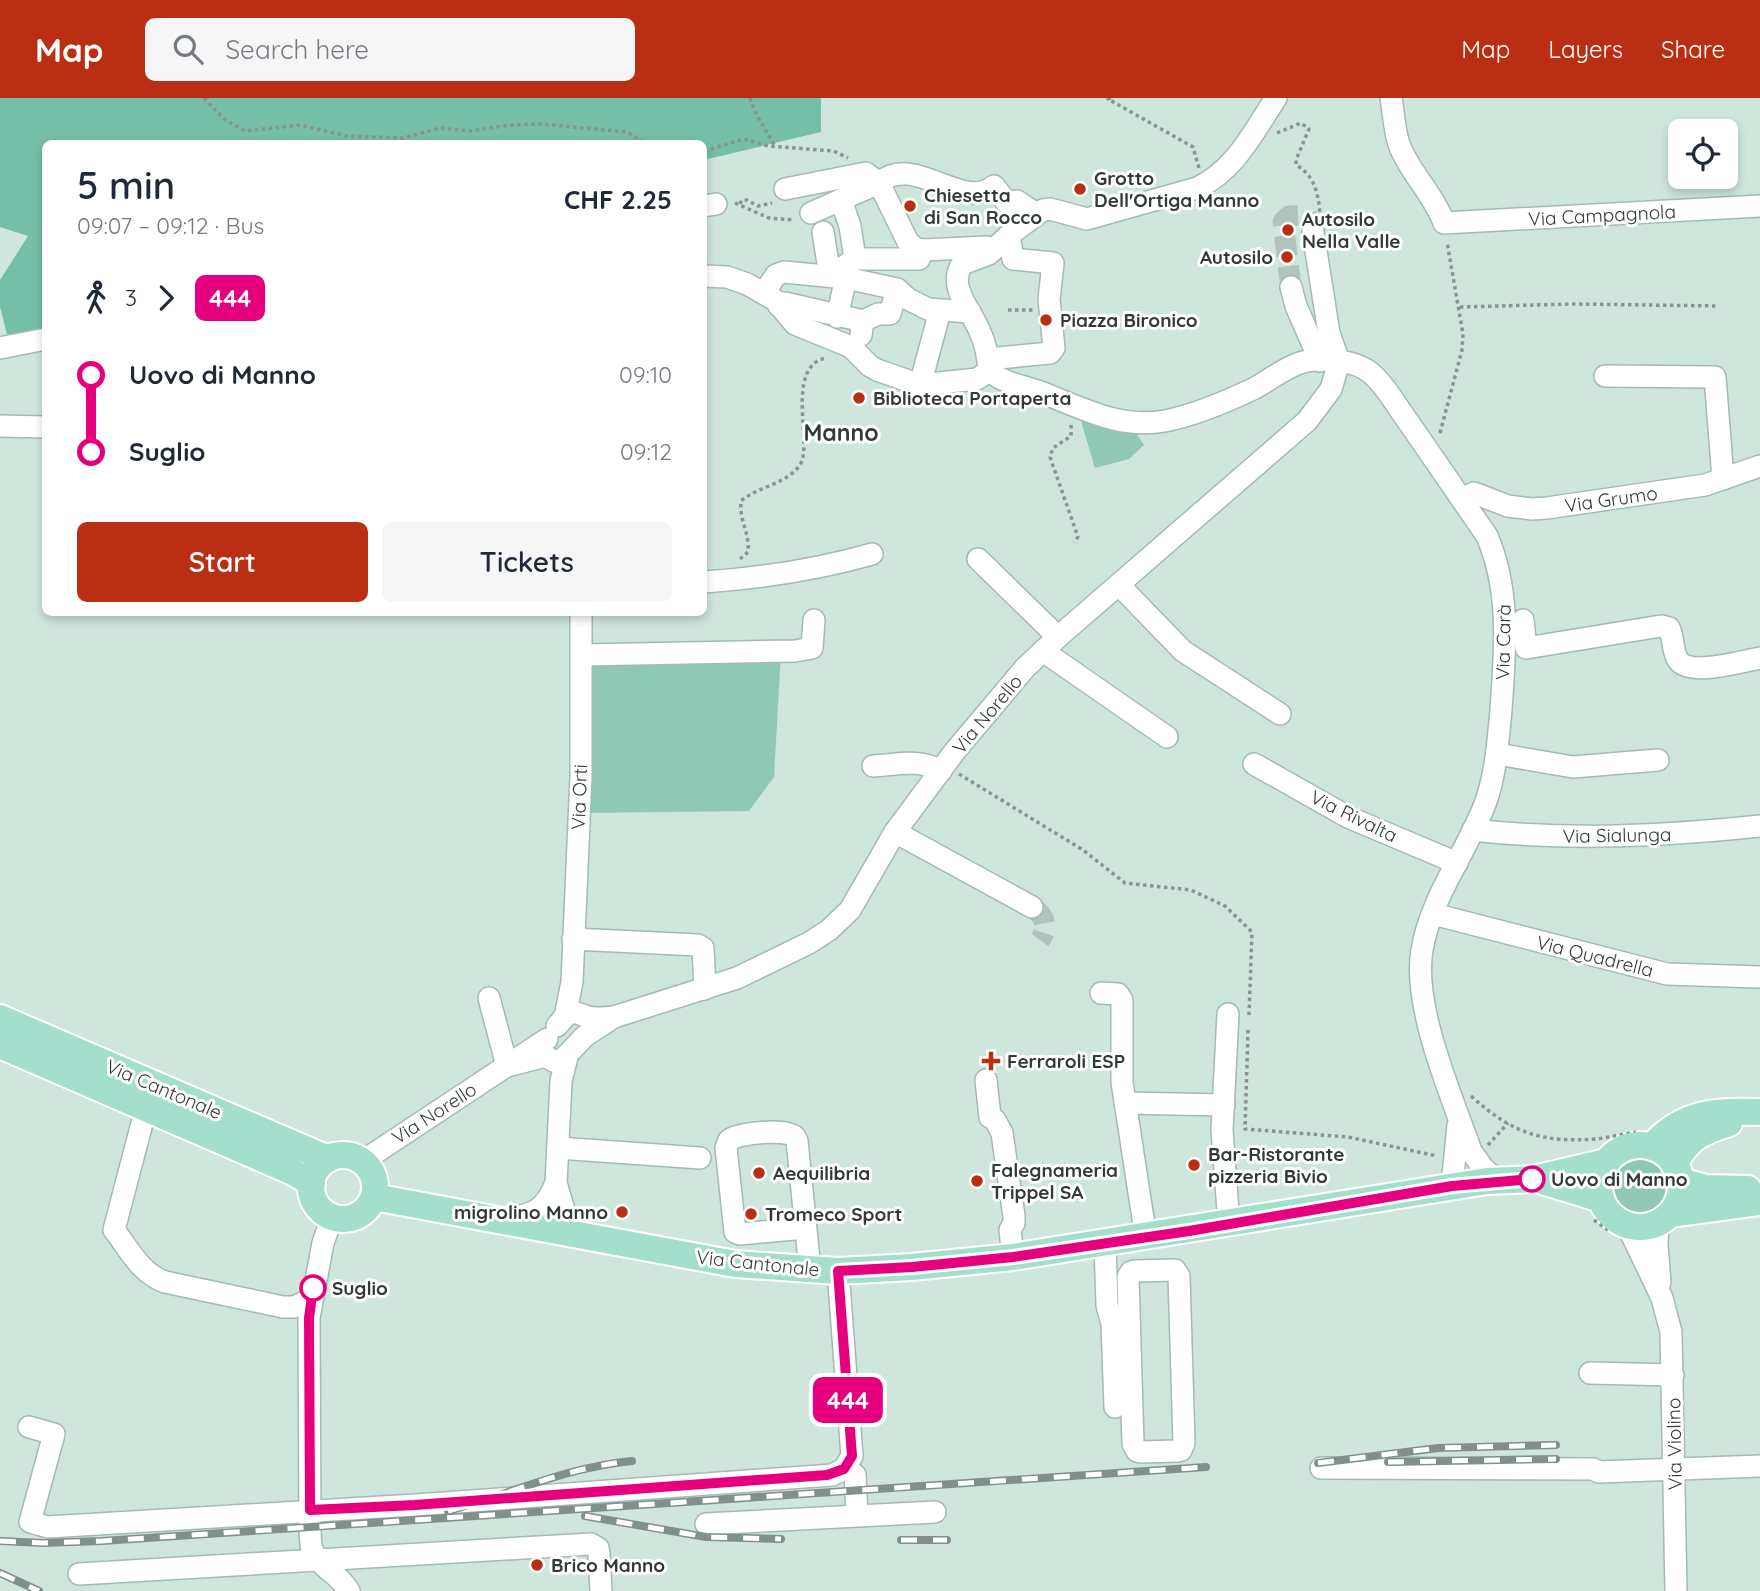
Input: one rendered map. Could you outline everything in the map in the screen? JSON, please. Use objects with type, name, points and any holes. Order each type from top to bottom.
[{"type":"main road","name":"Via Cantonale","points":[[0,1018],[328,1159]]},
{"type":"main road","name":"Via Cantonale","points":[[0,1045],[291,1171],[312,1184]]},
{"type":"main road","points":[[1760,1113],[1719,1112],[1694,1117],[1659,1138],[1646,1140],[1615,1153],[1606,1162],[1600,1176],[1595,1208],[1611,1215],[1622,1231],[1664,1219],[1760,1202]]},
{"type":"main road","points":[[1664,1219],[1679,1199],[1677,1172],[1687,1144],[1701,1132],[1760,1113]]},
{"type":"main road","points":[[1646,1140],[1664,1153],[1677,1172],[1706,1188],[1760,1189]]},
{"type":"main road","points":[[345,1155],[363,1161],[374,1178],[374,1197],[370,1205],[349,1219],[332,1217],[325,1213],[314,1200],[314,1174],[328,1159],[345,1155]]},
{"type":"main road","points":[[1536,1179],[1606,1162]]},
{"type":"main road","name":"Via Cantonale","points":[[374,1197],[735,1264],[838,1271],[1013,1257],[1497,1180],[1536,1179],[1595,1208]]},
{"type":"street","points":[[1276,98],[1228,167],[1204,184],[1087,219],[1050,209],[1036,214],[989,254],[964,262],[959,268],[959,292],[985,342],[988,365],[1002,381],[1047,394],[1098,416],[1132,423],[1163,421],[1202,409],[1257,387],[1309,360],[1330,362]]},
{"type":"street","points":[[1391,98],[1396,135],[1401,149],[1433,199],[1444,223]]},
{"type":"street","points":[[780,196],[861,172],[866,173],[879,183],[908,242],[915,248],[923,250],[1003,241]]},
{"type":"street","points":[[811,213],[879,183],[887,176],[909,173],[968,192],[981,192],[994,186],[1007,203],[1017,201],[1036,214]]},
{"type":"street","points":[[837,317],[850,226],[841,200]]},
{"type":"street","name":"Via Campagnola","points":[[1444,223],[1760,206]]},
{"type":"street","points":[[823,232],[827,268],[897,289],[908,299],[928,309],[970,312]]},
{"type":"street","points":[[1313,232],[1329,334],[1330,362]]},
{"type":"street","points":[[923,250],[919,259],[844,271],[780,273],[773,278],[771,299],[795,324],[845,345],[877,370],[920,385],[977,379],[988,365],[1053,351],[1053,324],[1049,311],[1053,263],[1013,259],[1003,241]]},
{"type":"street","points":[[707,276],[736,279],[771,299],[837,317],[863,321],[878,314],[890,314],[897,289]]},
{"type":"street","points":[[1291,287],[1296,306],[1330,362]]},
{"type":"street","points":[[920,385],[940,311]]},
{"type":"street","points":[[858,354],[863,321]]},
{"type":"street","points":[[0,348],[42,340]]},
{"type":"street","name":"Via Carà","points":[[1330,362],[1363,368],[1387,391],[1487,536],[1503,591],[1506,639],[1497,754],[1486,802],[1433,914],[1422,951],[1421,985],[1424,1009],[1473,1155],[1497,1180]]},
{"type":"street","name":"Via Norello","points":[[363,1161],[511,1063],[553,1053],[579,1020],[614,1017],[705,989],[765,965],[830,930],[850,910],[895,832],[993,704],[1051,644],[1307,421],[1331,389],[1330,362]]},
{"type":"street","points":[[1605,376],[1715,377],[1723,480]]},
{"type":"street","points":[[0,426],[42,427]]},
{"type":"street","name":"Via Grumo","points":[[1462,499],[1474,493],[1508,506],[1532,509],[1705,485],[1760,466]]},
{"type":"street","points":[[707,582],[752,579],[821,568],[872,554]]},
{"type":"street","points":[[978,559],[1051,644],[1167,737]]},
{"type":"street","points":[[1119,585],[1183,651],[1280,714]]},
{"type":"street","name":"Via Orti","points":[[579,1020],[572,982],[581,776],[581,616]]},
{"type":"street","points":[[582,656],[795,651],[813,648],[814,620]]},
{"type":"street","points":[[1524,620],[1526,648],[1661,626],[1669,628],[1676,657],[1689,668],[1705,668],[1760,658]]},
{"type":"street","points":[[1497,754],[1573,766],[1658,760]]},
{"type":"street","points":[[873,766],[920,763],[943,768]]},
{"type":"street","name":"Via Rivalta","points":[[1254,764],[1348,817],[1457,863]]},
{"type":"street","name":"Via Sialunga","points":[[1473,830],[1570,837],[1690,833],[1760,826]]},
{"type":"street","points":[[895,832],[1032,907]]},
{"type":"street","name":"Via Quadrella","points":[[1433,914],[1667,974],[1760,977]]},
{"type":"street","points":[[573,939],[698,945],[703,948],[705,955],[705,989]]},
{"type":"street","points":[[1101,993],[1118,994],[1122,1000],[1122,1082],[1153,1270]]},
{"type":"street","points":[[495,996],[511,1063]]},
{"type":"street","points":[[1228,1014],[1222,1130],[1229,1224]]},
{"type":"street","points":[[499,1221],[534,1213],[549,1200],[556,1183],[561,1082],[553,1053]]},
{"type":"street","points":[[986,1080],[990,1117],[995,1120],[1002,1133],[1014,1216],[1010,1230],[1013,1257]]},
{"type":"street","points":[[1125,1103],[1223,1105]]},
{"type":"street","points":[[146,1108],[114,1230],[145,1270],[165,1282],[289,1308],[312,1299]]},
{"type":"street","points":[[1452,1186],[1458,1139],[1457,1112]]},
{"type":"street","points":[[806,1228],[740,1234],[735,1232],[726,1148],[729,1140],[737,1136],[783,1131],[795,1137],[806,1228],[810,1269]]},
{"type":"street","points":[[558,1148],[700,1158]]},
{"type":"street","points":[[556,1183],[566,1217],[584,1237]]},
{"type":"street","points":[[332,1217],[323,1243],[309,1318],[311,1544],[320,1562],[349,1591]]},
{"type":"street","points":[[1661,1298],[1657,1245],[1664,1219]]},
{"type":"street","points":[[1622,1231],[1661,1298]]},
{"type":"street","points":[[1105,1244],[1115,1407]]},
{"type":"street","points":[[1153,1270],[1175,1270],[1179,1276],[1184,1443],[1181,1450],[1177,1451],[1140,1452],[1133,1444],[1128,1277],[1131,1272],[1153,1270]]},
{"type":"street","points":[[29,1427],[54,1434],[30,1522],[48,1527],[415,1505],[827,1475],[846,1467],[852,1452],[838,1271]]},
{"type":"street","name":"Via Violino","points":[[1661,1298],[1674,1319],[1672,1345],[1676,1591]]},
{"type":"street","points":[[1590,1373],[1673,1375]]},
{"type":"street","points":[[1321,1468],[1593,1469],[1599,1472],[1760,1466]]},
{"type":"street","points":[[846,1467],[855,1475],[857,1516]]},
{"type":"street","points":[[706,1524],[935,1512]]},
{"type":"street","points":[[79,1574],[320,1562],[591,1544],[598,1548],[601,1591]]},
{"type":"path","points":[[204,98],[224,119],[245,131],[300,125],[347,136],[404,138],[440,128],[470,131],[541,124],[626,132],[641,140]]},
{"type":"path","points":[[750,98],[754,113],[775,147]]},
{"type":"path","points":[[1111,98],[1108,99],[1193,147],[1204,184]]},
{"type":"path","points":[[1272,135],[1301,123],[1309,129],[1296,165],[1306,170],[1314,182],[1319,198],[1320,229],[1313,232]]},
{"type":"path","points":[[707,150],[744,139],[775,147],[830,150]]},
{"type":"path","points":[[740,204],[741,200],[747,200],[758,206],[780,196]]},
{"type":"path","points":[[710,205],[727,202],[740,204],[761,215],[779,220],[793,220],[811,213]]},
{"type":"path","points":[[1440,431],[1462,350],[1460,307],[1444,223]]},
{"type":"path","points":[[1460,307],[1573,304],[1718,306]]},
{"type":"path","points":[[1008,310],[1049,311]]},
{"type":"path","points":[[731,564],[748,552],[749,541],[740,514],[741,501],[752,492],[794,472],[803,461],[802,408],[809,369],[825,358],[856,363],[858,354]]},
{"type":"path","points":[[1071,405],[1071,436],[1053,448],[1049,457],[1078,537],[1074,542]]},
{"type":"path","points":[[943,768],[1083,850],[1125,883],[1191,890],[1225,906],[1252,932],[1245,1129],[1348,1137],[1445,1158]]},
{"type":"path","points":[[1466,1090],[1485,1108],[1533,1135],[1553,1140],[1646,1140]]},
{"type":"path","points":[[1481,1153],[1508,1123]]},
{"type":"path","points":[[1595,1208],[1622,1231]]},
{"type":"green space","points":[[0,98],[821,98],[821,132],[707,159],[707,140],[42,140],[42,340],[10,346],[0,307],[0,280],[28,236],[0,227]]},
{"type":"green space","points":[[1081,421],[1112,431],[1136,433],[1144,445],[1129,459],[1095,468]]},
{"type":"green space","points":[[781,652],[774,777],[749,811],[579,813],[582,655]]},
{"type":"green space","points":[[1640,1160],[1650,1162],[1658,1168],[1664,1176],[1664,1196],[1658,1204],[1650,1210],[1640,1212],[1630,1210],[1622,1204],[1616,1196],[1614,1186],[1616,1176],[1622,1168],[1630,1162]]},
{"type":"tunnel","points":[[1291,287],[1283,222],[1289,216],[1306,215],[1313,232]]},
{"type":"tunnel","points":[[1032,907],[1040,914],[1045,926],[1040,940]]},
{"type":"railway","points":[[1318,1463],[1438,1448],[1556,1445]]},
{"type":"railway","points":[[1388,1462],[1556,1459]]},
{"type":"railway","points":[[448,1511],[562,1475],[632,1461]]},
{"type":"railway","points":[[0,1541],[102,1541],[1206,1467]]},
{"type":"railway","points":[[585,1516],[706,1537],[781,1539]]},
{"type":"railway","points":[[901,1540],[947,1540]]},
{"type":"railway","points":[[0,1573],[39,1591]]},
{"type":"bus line","name":"444","points":[[313,1288],[309,1318],[310,1510],[415,1505],[827,1475],[844,1469],[852,1456],[838,1271],[968,1263],[1189,1231],[1452,1186],[1532,1179]]},
{"type":"place","name":"Grotto Dell'Ortiga Manno","points":[[1080,189]]},
{"type":"place","name":"Chiesetta di San Rocco","points":[[910,206]]},
{"type":"place","name":"Autosilo Nella Valle","points":[[1288,230]]},
{"type":"place","name":"Autosilo","points":[[1287,257]]},
{"type":"place","name":"Piazza Bironico","points":[[1046,320]]},
{"type":"place","name":"Biblioteca Portaperta","points":[[859,398]]},
{"type":"place","name":"Ferraroli ESP","points":[[991,1061]]},
{"type":"place","name":"Bar-Ristorante pizzeria Bivio","points":[[1194,1165]]},
{"type":"place","name":"Aequilibria","points":[[759,1173]]},
{"type":"place","name":"Uovo di Manno","points":[[1532,1179]]},
{"type":"place","name":"Falegnameria Trippel SA","points":[[977,1181]]},
{"type":"place","name":"migrolino Manno","points":[[622,1212]]},
{"type":"place","name":"Tromeco Sport","points":[[751,1214]]},
{"type":"place","name":"Suglio","points":[[313,1288]]},
{"type":"place","name":"Brico Manno","points":[[537,1565]]},
{"type":"district","name":"Manno","points":[[841,432]]}]
